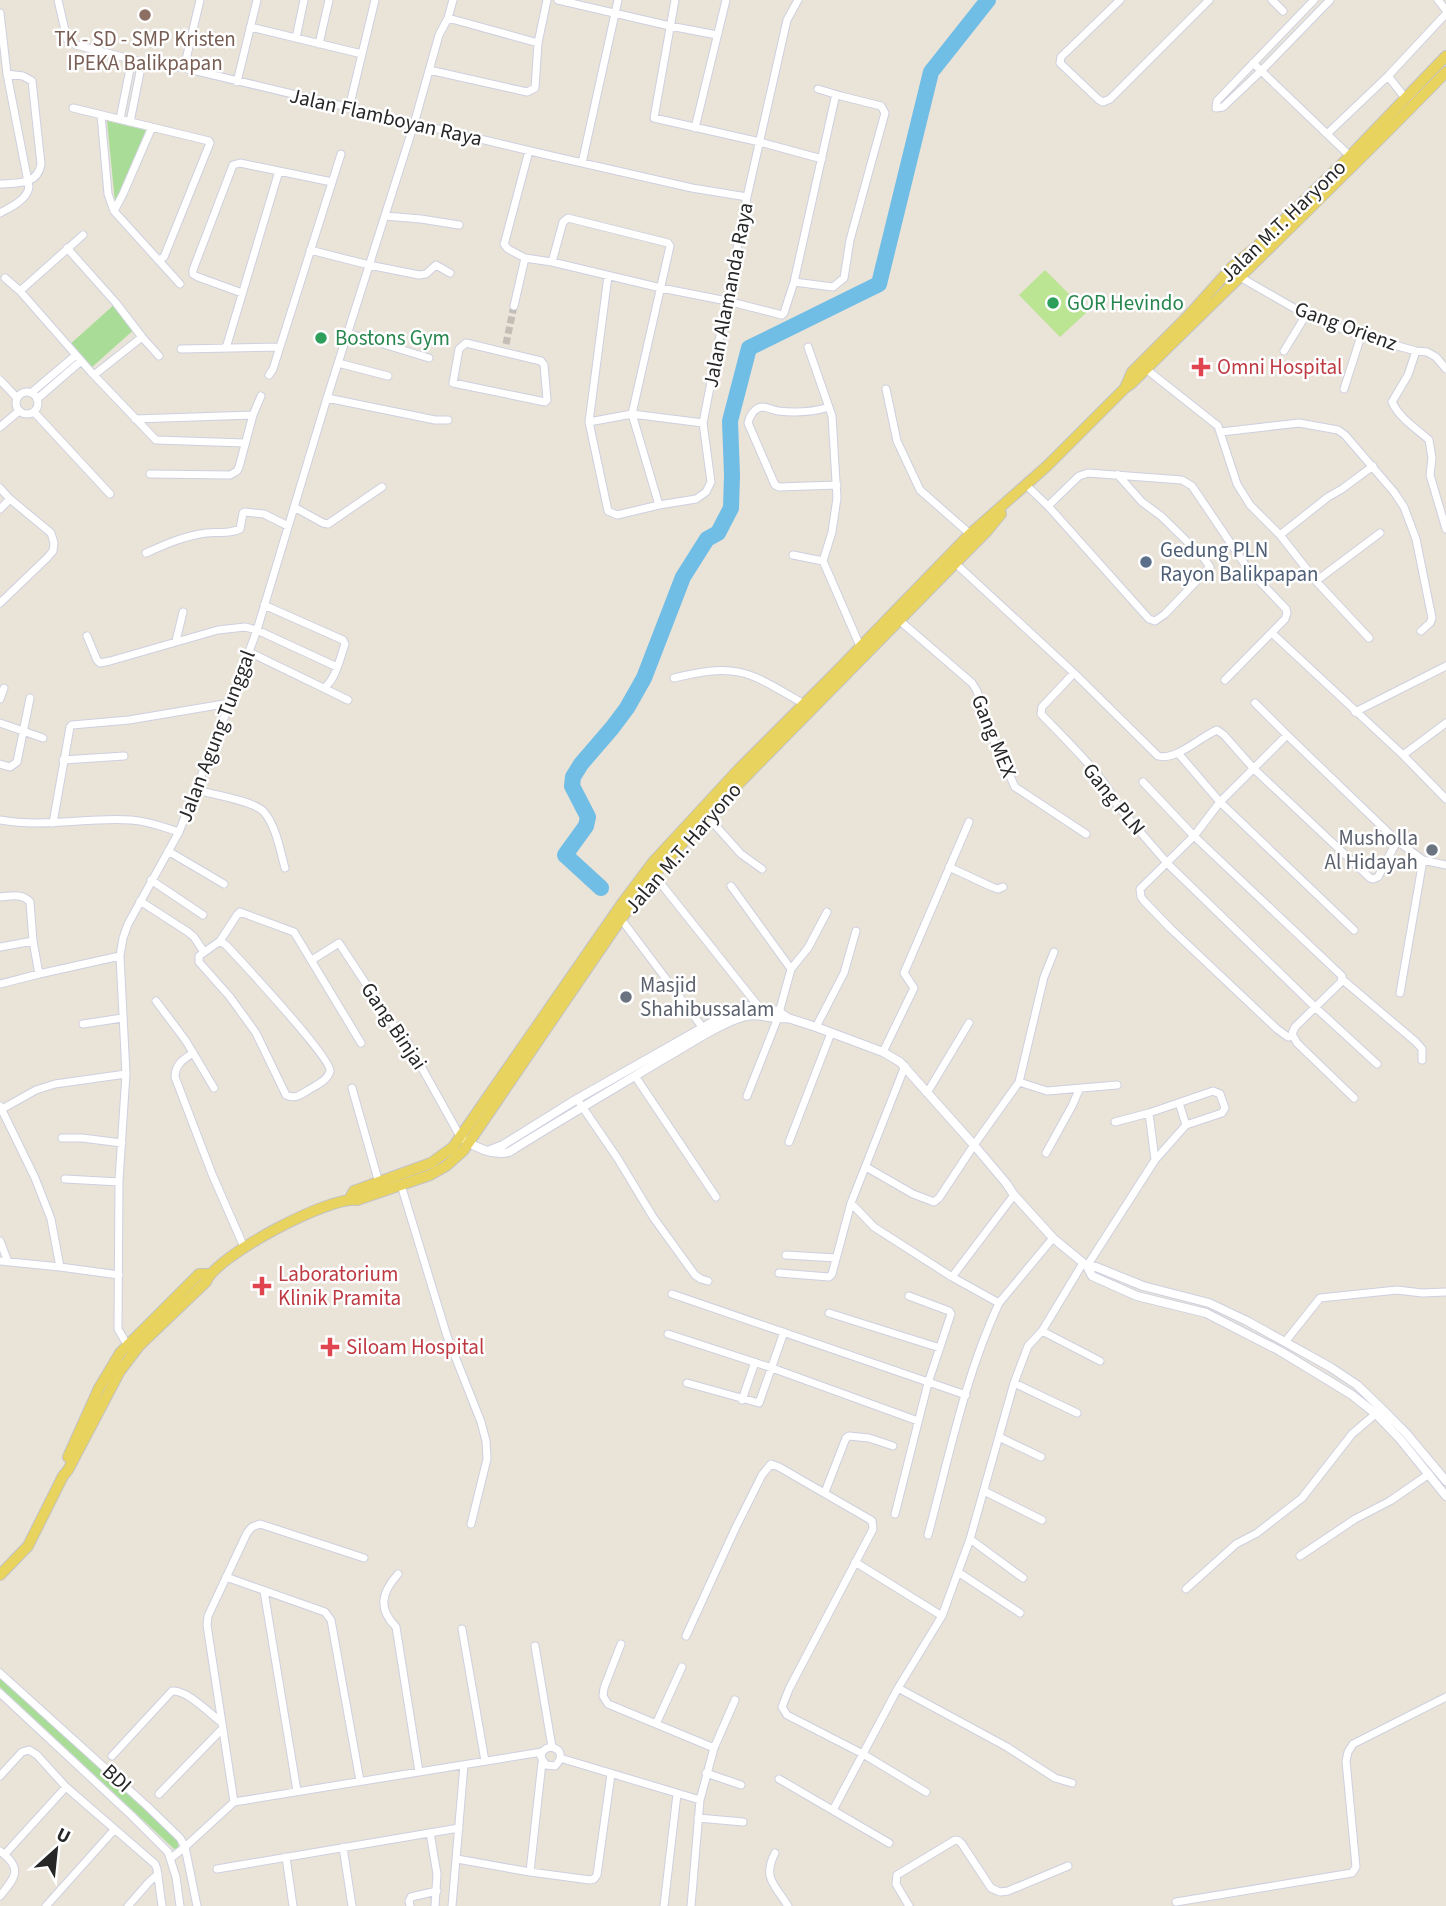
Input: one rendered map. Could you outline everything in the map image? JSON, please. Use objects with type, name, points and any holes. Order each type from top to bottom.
[{"type":"main road","name":"Jalan M.T. Haryono","points":[[1125,388],[1132,372],[1188,316],[1231,267],[1257,246],[1350,156],[1446,57]]},
{"type":"main road","name":"Jalan M.T. Haryono","points":[[0,1576],[28,1546],[63,1476],[63,1468],[72,1447],[112,1365],[130,1349],[139,1346],[206,1282],[209,1274],[244,1247],[335,1202],[350,1198],[357,1200],[401,1185],[440,1170],[452,1161],[503,1091],[653,862],[704,806],[970,534],[1062,452],[1341,179],[1446,72]]},
{"type":"main road","name":"Jalan M.T. Haryono","points":[[622,913],[707,816],[987,531],[1026,485]]},
{"type":"main road","name":"Jalan M.T. Haryono","points":[[350,1198],[354,1191],[431,1163],[465,1140]]},
{"type":"street","name":"Jalan Flamboyan Raya","points":[[58,0],[65,32],[70,42],[76,45],[132,60],[184,68],[529,151],[747,197]]},
{"type":"street","points":[[184,68],[200,0]]},
{"type":"street","points":[[237,82],[257,0]]},
{"type":"street","points":[[296,38],[304,0]]},
{"type":"street","points":[[319,44],[329,0]]},
{"type":"street","points":[[349,108],[375,0]]},
{"type":"street","name":"Jalan Agung Tunggal","points":[[130,1349],[118,1329],[119,1182],[126,1073],[120,956],[123,938],[151,880],[179,832],[257,630],[414,124],[439,35],[449,18],[453,0]]},
{"type":"street","points":[[429,70],[527,92],[535,88],[538,43],[547,0]]},
{"type":"street","points":[[561,0],[716,35]]},
{"type":"street","points":[[582,163],[618,0]]},
{"type":"street","points":[[675,0],[654,119],[760,142],[821,159]]},
{"type":"street","points":[[695,128],[726,0]]},
{"type":"street","name":"Jalan Alamanda Raya","points":[[589,422],[608,511],[617,515],[696,499],[706,492],[711,482],[702,423],[747,197],[787,20],[798,0]]},
{"type":"street","points":[[1120,0],[1059,61],[1103,102],[1110,99],[1209,0]]},
{"type":"street","points":[[1272,0],[1283,11]]},
{"type":"street","points":[[1314,0],[1217,101],[1216,108],[1223,107],[1330,0]]},
{"type":"street","points":[[1327,134],[1388,76],[1446,12],[1438,0]]},
{"type":"street","points":[[0,13],[7,74],[29,192],[0,213]]},
{"type":"street","points":[[449,18],[538,43]]},
{"type":"street","points":[[250,27],[362,54]]},
{"type":"street","points":[[120,119],[132,60]]},
{"type":"street","points":[[130,122],[142,62]]},
{"type":"street","points":[[1253,63],[1350,156]]},
{"type":"street","points":[[0,184],[28,181],[37,176],[41,164],[32,81],[23,76],[7,74]]},
{"type":"street","points":[[1388,76],[1406,99]]},
{"type":"street","points":[[794,282],[833,287],[844,278],[850,240],[885,113],[881,106],[818,89]]},
{"type":"street","points":[[529,151],[504,244],[508,249],[525,258],[727,300],[780,315],[784,313],[794,282],[834,102],[838,95]]},
{"type":"street","points":[[73,108],[209,141],[211,144],[164,257],[159,260]]},
{"type":"street","points":[[101,115],[108,194],[114,211],[180,284]]},
{"type":"street","points":[[114,211],[152,127]]},
{"type":"street","points":[[269,375],[341,154]]},
{"type":"street","points":[[242,293],[198,277],[192,270],[233,165],[240,163],[332,181]]},
{"type":"street","points":[[226,348],[279,171]]},
{"type":"street","points":[[385,216],[459,225]]},
{"type":"street","points":[[552,262],[564,222],[568,218],[668,243],[670,248],[662,288],[632,414],[659,505]]},
{"type":"street","points":[[20,291],[83,235]]},
{"type":"street","points":[[67,248],[159,356]]},
{"type":"street","points":[[310,250],[423,275],[438,265],[450,273]]},
{"type":"street","points":[[514,306],[525,258]]},
{"type":"street","points":[[608,276],[589,422],[632,414],[702,423]]},
{"type":"street","name":"Gang Orienz","points":[[1240,277],[1306,315],[1361,337],[1431,354],[1446,369]]},
{"type":"street","points":[[5,278],[20,291],[156,440],[245,443]]},
{"type":"street","points":[[1284,351],[1306,315]]},
{"type":"street","points":[[347,333],[429,358]]},
{"type":"street","points":[[94,375],[142,337]]},
{"type":"street","points":[[1344,389],[1361,337]]},
{"type":"street","points":[[464,344],[506,348],[543,363],[545,402],[453,383],[460,349],[464,344]]},
{"type":"street","points":[[181,349],[279,347]]},
{"type":"street","points":[[808,347],[832,416],[837,498],[824,561],[860,646]]},
{"type":"street","name":"Gang Orienz","points":[[1416,351],[1408,375],[1392,402],[1395,409],[1415,430],[1429,440],[1432,458],[1430,475],[1446,529]]},
{"type":"street","points":[[34,396],[79,358]]},
{"type":"street","points":[[338,363],[388,376]]},
{"type":"street","points":[[1146,369],[1218,426],[1237,484],[1250,505],[1280,535],[1316,581],[1369,638]]},
{"type":"street","points":[[0,380],[17,398]]},
{"type":"street","points":[[886,389],[897,441],[920,490],[970,534]]},
{"type":"street","points":[[21,393],[34,396],[38,406],[34,412],[24,414],[19,411],[16,405],[21,393]]},
{"type":"street","points":[[150,474],[234,474],[239,467],[261,396]]},
{"type":"street","points":[[327,398],[435,420],[448,420]]},
{"type":"street","points":[[829,407],[814,411],[786,412],[761,407],[749,417],[748,423],[775,485],[837,485]]},
{"type":"street","points":[[0,427],[19,411]]},
{"type":"street","points":[[34,412],[110,494]]},
{"type":"street","points":[[135,419],[253,415]]},
{"type":"street","points":[[1221,432],[1299,423],[1328,428],[1345,435],[1395,492],[1404,507],[1416,539],[1432,618],[1421,631]]},
{"type":"street","points":[[1280,535],[1328,497],[1373,467]]},
{"type":"street","points":[[1048,506],[1088,473],[1182,480],[1192,486],[1248,569],[1286,609],[1287,617],[1225,680]]},
{"type":"street","points":[[1026,485],[1048,506],[1149,620],[1155,621],[1210,567],[1161,516],[1142,502],[1118,475]]},
{"type":"street","points":[[294,507],[328,524],[382,487]]},
{"type":"street","points":[[0,488],[51,533],[54,543],[53,551],[47,558],[0,603]]},
{"type":"street","points":[[0,509],[10,499]]},
{"type":"street","points":[[146,553],[175,540],[208,532],[236,531],[240,529],[245,512],[264,514],[288,526]]},
{"type":"street","points":[[1316,581],[1380,533]]},
{"type":"street","points":[[793,555],[824,561]]},
{"type":"street","points":[[955,563],[1074,673],[1158,756],[1164,758],[1178,753],[1217,730],[1254,769],[1370,878],[1378,877],[1397,841]]},
{"type":"street","points":[[264,605],[343,640],[345,643],[337,667],[324,688]]},
{"type":"street","points":[[176,641],[183,612]]},
{"type":"street","name":"Gang MEX","points":[[899,620],[972,683],[986,723],[1015,787],[1086,834]]},
{"type":"street","points":[[87,636],[100,663],[176,641],[245,626],[337,667]]},
{"type":"street","points":[[1272,632],[1445,795]]},
{"type":"street","points":[[248,652],[348,700]]},
{"type":"street","points":[[1355,712],[1446,666]]},
{"type":"street","points":[[674,678],[709,670],[744,672],[758,677],[804,704]]},
{"type":"street","name":"Gang PLN","points":[[1074,673],[1042,707],[1041,714],[1093,770],[1114,798],[1116,805],[1168,864]]},
{"type":"street","points":[[0,699],[4,688]]},
{"type":"street","points":[[0,764],[10,766],[17,762],[30,698]]},
{"type":"street","points":[[1255,703],[1397,841],[1423,860],[1446,865]]},
{"type":"street","points":[[53,823],[72,725],[129,720],[230,704]]},
{"type":"street","points":[[0,723],[43,738]]},
{"type":"street","points":[[1403,755],[1446,723]]},
{"type":"street","points":[[1287,735],[1220,802],[1195,836],[1140,890],[1144,901],[1170,928],[1277,1029],[1288,1037],[1293,1036]]},
{"type":"street","points":[[1178,753],[1220,802],[1354,930]]},
{"type":"street","points":[[63,761],[124,756]]},
{"type":"street","points":[[1143,782],[1195,836],[1340,975],[1342,980],[1416,1042],[1422,1049],[1422,1060]]},
{"type":"street","points":[[196,790],[261,809],[276,834],[285,868]]},
{"type":"street","points":[[707,816],[741,854],[762,869]]},
{"type":"street","points":[[0,820],[20,824],[132,820],[179,832]]},
{"type":"street","points":[[883,1052],[913,991],[913,985],[904,973],[969,822]]},
{"type":"street","points":[[168,851],[225,884]]},
{"type":"street","points":[[1400,993],[1423,860]]},
{"type":"street","points":[[1168,864],[1377,1064]]},
{"type":"street","points":[[949,867],[992,887],[1003,887]]},
{"type":"street","points":[[654,875],[759,1007]]},
{"type":"street","points":[[151,880],[202,915]]},
{"type":"street","points":[[731,886],[790,971]]},
{"type":"street","points":[[0,897],[19,896],[30,902],[39,974]]},
{"type":"street","points":[[140,901],[188,932],[204,952]]},
{"type":"street","points":[[220,941],[309,1038],[330,1066],[326,1079],[300,1096],[286,1095],[256,1033],[230,997],[199,962],[199,956],[220,941],[240,912],[294,932],[361,1043]]},
{"type":"street","points":[[747,1096],[778,1015],[790,971],[808,948],[828,912]]},
{"type":"street","points":[[622,913],[706,1031]]},
{"type":"street","points":[[816,1027],[844,973],[856,931]]},
{"type":"street","points":[[0,947],[33,940]]},
{"type":"street","name":"Gang Binjai","points":[[312,960],[339,943],[408,1043],[465,1140]]},
{"type":"street","points":[[866,1167],[913,1194],[929,1201],[937,1200],[1020,1082],[1044,976],[1054,952]]},
{"type":"street","points":[[0,984],[120,956]]},
{"type":"street","points":[[1342,980],[1294,1027],[1293,1036],[1354,1098]]},
{"type":"street","points":[[156,1001],[214,1088]]},
{"type":"street","points":[[580,1103],[635,1076],[743,1007],[759,1007],[883,1052],[905,1066],[1014,1195],[1053,1238],[1085,1265],[1092,1276],[1137,1296],[1206,1313],[1280,1351],[1379,1411],[1406,1433],[1446,1481]]},
{"type":"street","points":[[465,1140],[488,1151],[580,1103],[706,1031],[753,1015],[778,1015]]},
{"type":"street","points":[[83,1024],[122,1018]]},
{"type":"street","points":[[927,1093],[969,1023]]},
{"type":"street","points":[[789,1142],[831,1033]]},
{"type":"street","points":[[193,1053],[181,1062],[175,1076],[212,1174],[244,1247]]},
{"type":"street","points":[[779,1273],[830,1277],[832,1274],[850,1203],[905,1066]]},
{"type":"street","points":[[60,1266],[51,1219],[35,1178],[1,1108],[36,1090],[55,1084],[126,1073]]},
{"type":"street","points":[[635,1076],[716,1197]]},
{"type":"street","points":[[1020,1082],[1047,1091],[1117,1086]]},
{"type":"street","points":[[352,1088],[379,1183]]},
{"type":"street","points":[[1045,1153],[1079,1090]]},
{"type":"street","points":[[833,1810],[898,1688],[942,1616],[970,1539],[1014,1383],[1028,1346],[1042,1331],[1155,1160],[1186,1125],[1222,1113],[1225,1108],[1220,1094],[1213,1091],[1149,1114],[1115,1122]]},
{"type":"street","points":[[580,1103],[618,1158],[653,1217],[695,1275],[708,1281]]},
{"type":"street","points":[[1179,1103],[1186,1125]]},
{"type":"street","points":[[1149,1114],[1155,1160]]},
{"type":"street","points":[[62,1138],[122,1143]]},
{"type":"street","points":[[65,1179],[119,1182]]},
{"type":"street","points":[[401,1185],[447,1336],[486,1441],[487,1459],[471,1524]]},
{"type":"street","points":[[952,1277],[1014,1195]]},
{"type":"street","points":[[850,1203],[874,1227],[952,1277],[999,1303]]},
{"type":"street","points":[[928,1535],[987,1329],[999,1303],[1053,1238]]},
{"type":"street","points":[[0,1241],[4,1261],[119,1275]]},
{"type":"street","points":[[786,1255],[836,1258]]},
{"type":"street","points":[[1085,1265],[1143,1286],[1209,1303],[1330,1367],[1348,1379],[1379,1411],[1446,1496]]},
{"type":"street","points":[[1285,1342],[1317,1301],[1324,1297],[1397,1290],[1446,1292]]},
{"type":"street","points":[[672,1294],[966,1395]]},
{"type":"street","points":[[895,1514],[928,1383],[951,1317],[951,1312],[909,1296]]},
{"type":"street","points":[[830,1313],[940,1348]]},
{"type":"street","points":[[1042,1331],[1100,1361]]},
{"type":"street","points":[[687,1383],[757,1404],[761,1402],[784,1332]]},
{"type":"street","points":[[668,1334],[755,1362],[918,1421]]},
{"type":"street","points":[[742,1399],[755,1362]]},
{"type":"street","points":[[1014,1383],[1077,1413]]},
{"type":"street","points":[[1186,1588],[1236,1544],[1257,1533],[1303,1498],[1352,1434],[1379,1411]]},
{"type":"street","points":[[999,1437],[1041,1457]]},
{"type":"street","points":[[825,1492],[846,1438],[869,1438],[893,1446]]},
{"type":"street","points":[[686,1636],[736,1527],[771,1464],[779,1466],[872,1521],[873,1529],[782,1707],[787,1715],[863,1754],[926,1792]]},
{"type":"street","points":[[1300,1556],[1429,1474]]},
{"type":"street","points":[[984,1491],[1042,1520]]},
{"type":"street","points":[[234,1802],[206,1625],[247,1532],[260,1524],[364,1558]]},
{"type":"street","points":[[970,1539],[1023,1578]]},
{"type":"street","points":[[855,1562],[942,1616]]},
{"type":"street","points":[[958,1572],[1020,1613]]},
{"type":"street","points":[[398,1574],[389,1583],[383,1609],[396,1627],[419,1772]]},
{"type":"street","points":[[226,1577],[325,1612],[331,1620],[360,1781]]},
{"type":"street","points":[[264,1591],[297,1791]]},
{"type":"street","points":[[462,1629],[485,1761]]},
{"type":"street","points":[[621,1644],[604,1688],[603,1696],[608,1703],[714,1748]]},
{"type":"street","points":[[535,1646],[552,1747]]},
{"type":"street","points":[[656,1724],[682,1667]]},
{"type":"street","name":"BDI","points":[[0,1673],[180,1838],[185,1847],[197,1906]]},
{"type":"street","points":[[898,1688],[1007,1748],[1055,1778],[1072,1783]]},
{"type":"street","points":[[112,1756],[172,1691],[177,1690],[186,1695],[222,1725]]},
{"type":"street","points":[[0,1693],[168,1852],[176,1877],[180,1906]]},
{"type":"street","points":[[1176,1902],[1352,1873],[1356,1867],[1346,1761],[1353,1744],[1446,1697]]},
{"type":"street","points":[[691,1906],[700,1800],[714,1748],[734,1700]]},
{"type":"street","points":[[159,1794],[222,1725]]},
{"type":"street","points":[[171,1858],[234,1802],[542,1752],[548,1747],[558,1751],[561,1758],[700,1800]]},
{"type":"street","points":[[0,1776],[22,1752],[29,1750],[37,1755],[66,1787],[151,1860],[157,1869],[162,1906]]},
{"type":"street","points":[[530,1872],[542,1752]]},
{"type":"street","points":[[542,1762],[555,1766],[561,1758]]},
{"type":"street","points":[[452,1906],[464,1765]]},
{"type":"street","points":[[706,1773],[741,1785]]},
{"type":"street","points":[[457,1858],[530,1872],[594,1879],[597,1875],[611,1774]]},
{"type":"street","points":[[779,1779],[889,1843]]},
{"type":"street","points":[[0,1896],[16,1873],[15,1867],[2,1852],[66,1787]]},
{"type":"street","points":[[664,1906],[677,1794]]},
{"type":"street","points":[[698,1818],[743,1822]]},
{"type":"street","points":[[217,1868],[459,1828]]},
{"type":"street","points":[[46,1906],[114,1830]]},
{"type":"street","points":[[430,1833],[437,1874],[435,1906]]},
{"type":"street","points":[[909,1906],[896,1884],[897,1875],[955,1840],[962,1844],[991,1888],[1000,1892],[1068,1866]]},
{"type":"street","points":[[343,1847],[352,1906]]},
{"type":"street","points":[[775,1853],[769,1876],[788,1906]]},
{"type":"street","points":[[286,1857],[293,1906]]},
{"type":"street","points":[[128,1906],[158,1874]]},
{"type":"street","points":[[410,1906],[411,1897],[437,1891]]},
{"type":"green space","points":[[107,121],[146,130],[115,202]]},
{"type":"green space","name":"GOR Hevindo","points":[[1045,270],[1087,312],[1060,337],[1019,295]]},
{"type":"green space","points":[[116,303],[138,326],[91,368],[68,346]]},
{"type":"green space","points":[[0,1677],[179,1840],[178,1848],[174,1849],[0,1687]]},
{"type":"waterway","points":[[601,888],[565,855],[586,826],[588,817],[572,786],[573,777],[627,708],[644,678],[683,577],[707,539],[718,533],[731,508],[730,421],[749,348],[879,284],[931,72],[988,0]]},
{"type":"tunnel","points":[[506,344],[514,306]]},
{"type":"place","name":"TK - SD - SMP Kristen IPEKA Balikpapan","points":[[145,15]]},
{"type":"place","name":"GOR Hevindo","points":[[1053,303]]},
{"type":"place","name":"Bostons Gym","points":[[321,338]]},
{"type":"place","name":"Omni Hospital","points":[[1201,367]]},
{"type":"place","name":"Gedung PLN Rayon Balikpapan","points":[[1146,562]]},
{"type":"place","name":"Musholla Al Hidayah","points":[[1432,850]]},
{"type":"place","name":"Masjid Shahibussalam","points":[[626,997]]},
{"type":"place","name":"Laboratorium Klinik Pramita","points":[[262,1286]]},
{"type":"place","name":"Siloam Hospital","points":[[330,1347]]}]
